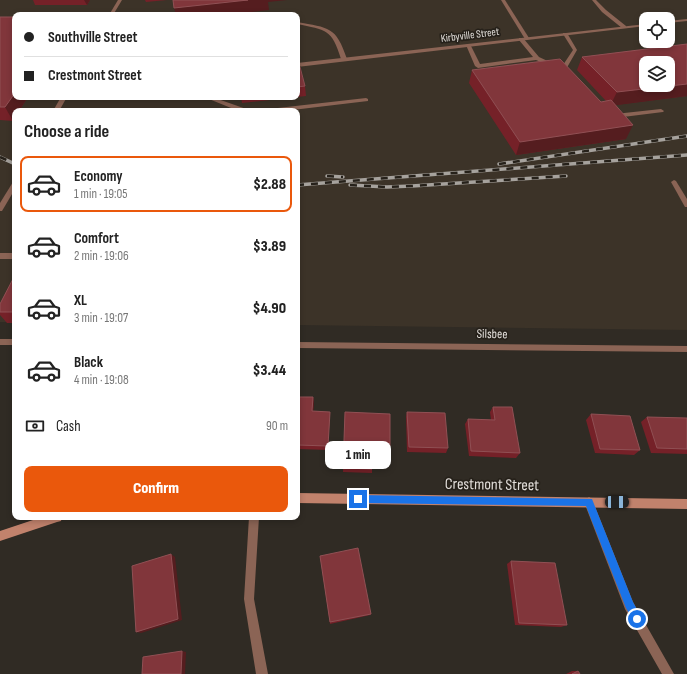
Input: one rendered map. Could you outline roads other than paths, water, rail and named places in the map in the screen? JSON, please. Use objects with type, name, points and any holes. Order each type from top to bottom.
[{"type":"street","points":[[113,12],[120,0]]},
{"type":"street","points":[[502,0],[524,39],[537,58],[562,71],[568,76]]},
{"type":"street","points":[[594,0],[604,11],[624,27]]},
{"type":"street","points":[[675,21],[687,20]]},
{"type":"street","points":[[300,24],[330,30],[338,41],[344,59]]},
{"type":"street","name":"Kirbyville Street","points":[[300,65],[639,26]]},
{"type":"street","points":[[562,71],[575,50],[565,34]]},
{"type":"street","points":[[468,45],[478,66],[537,58]]},
{"type":"street","points":[[215,100],[235,108]]},
{"type":"street","points":[[295,108],[366,100]]},
{"type":"street","points":[[610,111],[616,116],[661,111]]},
{"type":"street","points":[[674,182],[687,205]]},
{"type":"street","points":[[0,210],[12,188]]},
{"type":"street","points":[[0,256],[12,256]]},
{"type":"street","points":[[0,342],[12,342]]},
{"type":"street","name":"Silsbee","points":[[300,345],[687,349]]},
{"type":"street","name":"Crestmont Street","points":[[300,498],[687,504]]},
{"type":"street","points":[[589,502],[629,605],[668,674]]},
{"type":"street","points":[[0,536],[47,520]]},
{"type":"street","points":[[254,520],[249,598],[262,674]]},
{"type":"railway","points":[[499,164],[687,136]]},
{"type":"railway","points":[[300,185],[687,155]]},
{"type":"railway","points":[[0,157],[12,163]]},
{"type":"railway","points":[[327,176],[343,177]]},
{"type":"railway","points":[[350,185],[387,187],[412,186],[566,176]]}]
